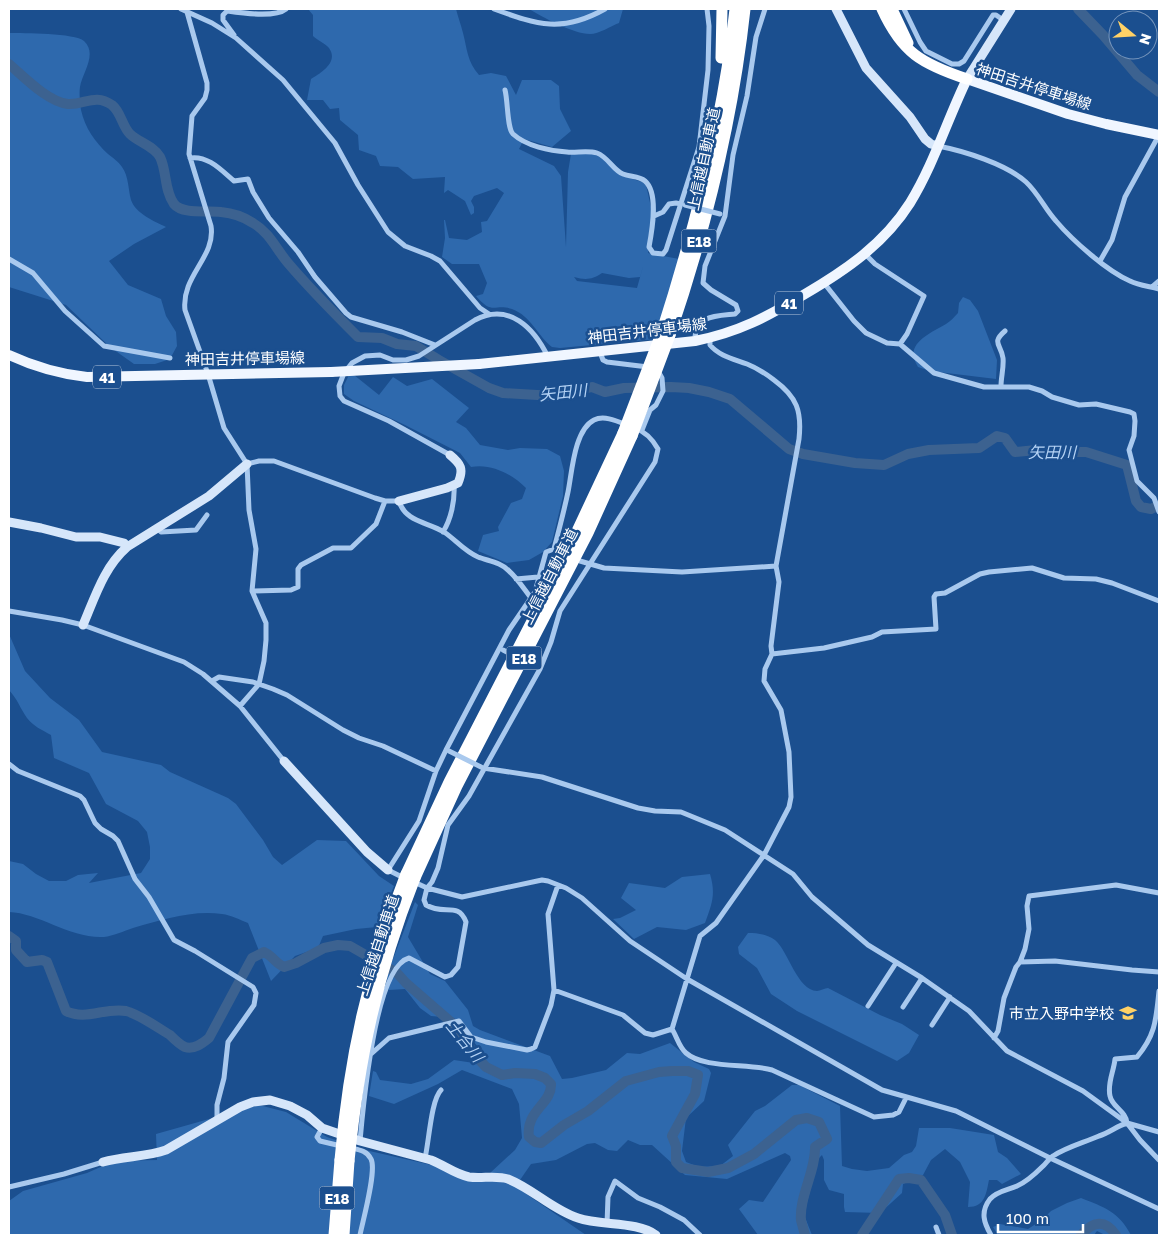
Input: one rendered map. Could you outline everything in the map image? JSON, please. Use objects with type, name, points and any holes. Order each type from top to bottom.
[{"type":"highway","points":[[704,186],[721,64],[722,9]]},
{"type":"highway","name":"上信越自動車道","points":[[666,334],[704,186],[721,104],[735,9]]},
{"type":"highway","name":"上信越自動車道","points":[[334,1235],[370,1016],[410,876],[588,533],[632,433],[703,228],[723,146],[745,9]]},
{"type":"highway","points":[[723,146],[732,113],[750,9]]},
{"type":"highway","points":[[882,9],[895,35],[907,49],[921,60],[936,68],[966,79]]},
{"type":"highway","points":[[892,9],[907,40],[921,60]]},
{"type":"highway","name":"上信越自動車道","points":[[344,1235],[345,1161]]},
{"type":"main road","name":"神田吉井停車場線","points":[[9,355],[40,368],[80,376],[115,377],[331,372],[479,364],[548,358],[710,338],[758,321],[824,283],[865,254],[887,234],[909,204],[924,178],[966,79],[1068,114],[1159,135]]},
{"type":"street","points":[[181,9],[212,23],[236,38],[282,80],[336,142],[358,184],[388,232],[405,246],[440,261],[480,308],[489,314]]},
{"type":"street","points":[[236,38],[223,20],[223,15],[227,11],[271,14],[286,9]]},
{"type":"street","points":[[494,9],[530,21],[567,24],[587,19],[605,9]]},
{"type":"street","points":[[505,90],[510,128],[512,133],[522,140],[545,148],[566,152],[595,152],[603,156],[616,170],[642,179],[647,183],[654,216],[649,247],[653,253],[663,254],[682,204],[699,147],[708,70],[709,26],[707,9]]},
{"type":"street","points":[[694,341],[697,328],[707,318],[735,314],[738,311],[736,305],[703,283],[705,266],[722,215],[747,96],[756,37],[765,9]]},
{"type":"street","points":[[836,9],[866,68],[910,118],[925,139],[931,144],[970,154],[1016,175],[1026,182],[1067,233],[1100,261],[1131,282],[1159,289]]},
{"type":"street","points":[[904,9],[926,51],[952,64],[959,64],[964,61],[993,15],[1003,20]]},
{"type":"street","points":[[966,79],[1011,9]]},
{"type":"street","points":[[187,12],[208,90],[205,98],[192,116],[190,158],[211,226],[212,238],[207,251],[188,284],[184,300],[185,310],[208,374],[224,428],[247,464],[249,510],[256,549],[252,591],[266,623],[264,661],[259,684],[240,706]]},
{"type":"street","points":[[1100,261],[1112,240],[1120,210],[1126,197],[1159,135]]},
{"type":"street","points":[[190,158],[195,157],[211,162],[234,181],[248,179],[253,192],[269,218],[298,252],[315,277],[351,317],[402,332],[432,347]]},
{"type":"street","points":[[654,216],[663,212],[669,204],[682,204],[722,215]]},
{"type":"street","points":[[865,254],[875,264],[924,296],[908,334],[900,344]]},
{"type":"street","points":[[9,259],[33,273],[60,305],[104,346],[170,358]]},
{"type":"street","points":[[1152,287],[1159,281]]},
{"type":"street","points":[[824,283],[866,333],[887,343],[900,344],[934,373],[984,387],[1029,387],[1042,391],[1052,397],[1079,405],[1096,404],[1134,414],[1134,436],[1129,450],[1131,458],[1137,481],[1154,498],[1159,512]]},
{"type":"street","points":[[82,625],[107,569],[127,547],[209,496],[247,464],[259,461],[283,464],[385,501],[399,500],[458,483],[462,474],[457,460],[389,421],[350,404],[340,396],[339,386],[344,373],[352,363],[365,356],[380,355],[393,360],[406,360],[419,356],[474,320],[489,314],[502,314],[522,322],[541,343],[548,358]]},
{"type":"street","points":[[1001,386],[1003,360],[997,345],[998,337],[1005,330]]},
{"type":"street","points":[[710,338],[710,345],[716,352],[757,368],[786,388],[799,411],[801,425],[799,439],[776,566],[779,582],[771,646],[772,654],[765,669],[764,680],[782,710],[789,752],[791,797],[789,807],[764,855],[716,923],[700,936],[672,1030],[680,1047],[686,1054],[712,1063],[762,1067],[772,1070],[874,1117],[893,1115],[899,1112],[906,1098]]},
{"type":"street","points":[[600,352],[603,360],[607,362],[641,365],[656,370],[661,374],[663,392],[656,405],[632,433]]},
{"type":"street","points":[[360,1141],[371,1054],[387,982],[400,962],[409,958],[445,977],[451,975],[458,967],[466,922],[462,912],[438,910],[426,904],[424,900],[438,868],[448,825],[466,801],[538,668],[551,642],[560,611],[655,462],[658,449],[654,442],[632,433],[614,420],[604,418],[593,420],[586,427],[574,456],[554,549]]},
{"type":"street","points":[[443,532],[447,525],[454,496],[454,485]]},
{"type":"street","points":[[399,500],[400,507],[420,523],[443,532],[468,552],[509,570],[531,598]]},
{"type":"street","points":[[252,591],[291,590],[298,586],[298,569],[301,565],[333,548],[351,548],[376,524],[385,501]]},
{"type":"street","points":[[158,528],[161,532],[196,530],[207,515]]},
{"type":"street","points":[[9,522],[41,528],[76,538],[100,537],[124,543],[127,547]]},
{"type":"street","points":[[388,870],[419,821],[436,771],[501,649],[536,592],[538,577],[546,552],[554,549],[561,552]]},
{"type":"street","points":[[580,561],[604,568],[682,572],[776,566]]},
{"type":"street","points":[[772,654],[824,648],[882,632],[936,629],[934,598],[936,594],[946,593],[963,582],[990,572],[1032,568],[1064,578],[1096,579],[1112,583],[1159,600]]},
{"type":"street","points":[[516,579],[538,577]]},
{"type":"street","points":[[9,611],[82,625],[184,662],[212,681],[240,706],[284,761],[368,852],[388,870],[428,888],[462,897],[542,880],[558,885],[582,898],[630,942],[687,979],[882,1090],[956,1111],[1159,1209]]},
{"type":"street","points":[[501,649],[538,668]]},
{"type":"street","points":[[212,681],[219,677],[259,684],[287,695],[351,734],[383,746],[436,771]]},
{"type":"street","points":[[448,750],[483,768],[542,777],[638,808],[681,812],[725,830],[792,874],[812,897],[868,945],[922,978],[969,1011],[1007,1051],[1083,1091],[1127,1122],[1159,1132]]},
{"type":"street","points":[[9,764],[18,771],[80,796],[96,823],[118,842],[135,879],[146,893],[174,940],[253,987],[256,993],[254,1006],[228,1042],[224,1078],[217,1105],[217,1120]]},
{"type":"street","points":[[371,1054],[389,1038],[460,1021],[471,1037],[531,1049],[535,1047],[541,1034],[554,990],[548,914],[558,885]]},
{"type":"street","points":[[994,1038],[998,1031],[1004,998],[1016,966],[1020,962],[1029,929],[1027,906],[1030,896],[1116,885],[1159,893]]},
{"type":"street","points":[[1020,962],[1055,961],[1159,972]]},
{"type":"street","points":[[868,1006],[896,963]]},
{"type":"street","points":[[903,1007],[922,978]]},
{"type":"street","points":[[554,990],[622,1015],[645,1033],[653,1036],[672,1030]]},
{"type":"street","points":[[1159,991],[1154,1026],[1148,1044],[1137,1057],[1116,1059],[1109,1083],[1110,1096],[1126,1116],[1127,1122],[1140,1140],[1159,1160]]},
{"type":"street","points":[[932,1025],[950,997]]},
{"type":"street","points":[[425,1158],[433,1110],[437,1094],[441,1090]]},
{"type":"street","points":[[9,1187],[64,1174],[116,1158],[156,1154],[253,1102],[270,1100],[290,1106],[307,1115],[322,1128],[360,1141],[425,1158],[466,1176],[506,1178],[570,1216],[581,1220],[641,1228],[656,1235]]},
{"type":"street","points":[[991,1235],[984,1221],[984,1210],[994,1195],[1018,1186],[1032,1176],[1050,1158],[1076,1144],[1101,1136],[1127,1122]]},
{"type":"street","points":[[322,1128],[317,1137],[320,1141],[361,1150],[367,1153],[372,1160],[373,1172],[360,1235]]},
{"type":"street","points":[[607,1224],[608,1197],[615,1180],[638,1198],[684,1220],[700,1235]]},
{"type":"street","points":[[936,1227],[939,1235]]},
{"type":"shaded area","points":[[308,9],[456,9],[470,60],[479,75],[491,73],[506,76],[516,95],[522,80],[551,80],[559,86],[560,109],[571,131],[552,147],[524,139],[519,149],[554,166],[561,176],[566,247],[568,172],[571,154],[594,154],[602,157],[620,175],[646,185],[653,216],[648,253],[679,259],[656,339],[560,348],[552,347],[519,312],[512,309],[486,306],[476,296],[483,294],[487,283],[479,264],[452,264],[442,257],[445,238],[444,220],[449,238],[467,240],[482,232],[481,222],[487,221],[504,193],[497,188],[474,196],[471,201],[474,213],[471,215],[465,201],[448,190],[444,193],[445,177],[413,179],[398,167],[380,166],[376,156],[359,150],[358,135],[340,120],[339,108],[330,109],[323,100],[307,100],[311,79],[328,66],[332,58],[329,48],[313,36],[313,15]],"holes":[[[644,263],[637,288],[577,281],[574,277],[588,279],[602,273],[629,278],[640,277]]]},
{"type":"shaded area","points":[[529,9],[623,9],[619,23],[590,34],[567,28]]},
{"type":"shaded area","points":[[9,33],[70,36],[79,38],[88,46],[90,52],[88,64],[80,87],[81,110],[85,123],[99,145],[119,163],[124,171],[133,205],[146,216],[166,227],[134,244],[109,261],[128,285],[161,299],[166,316],[176,332],[177,346],[170,359],[155,364],[134,364],[110,347],[66,305],[9,287]]},
{"type":"shaded area","points":[[963,297],[970,300],[978,311],[997,360],[996,379],[930,371],[918,367],[914,359],[916,346],[926,336],[948,323],[958,313],[959,303]]},
{"type":"shaded area","points":[[349,375],[354,375],[379,395],[393,377],[407,386],[432,379],[469,408],[456,422],[466,428],[480,445],[508,450],[520,448],[547,449],[560,456],[564,471],[563,496],[552,542],[543,552],[529,560],[507,563],[478,551],[483,535],[499,531],[498,527],[511,503],[522,499],[526,488],[508,474],[494,468],[471,467],[460,453],[354,401],[344,394],[344,385]]},
{"type":"shaded area","points":[[9,634],[25,671],[50,698],[79,720],[102,752],[161,765],[170,772],[228,798],[236,804],[263,840],[273,857],[282,865],[317,840],[346,841],[379,876],[394,886],[377,927],[323,936],[318,948],[295,956],[271,981],[248,923],[229,915],[199,913],[177,916],[115,935],[92,937],[20,913],[9,912],[9,861],[23,864],[49,881],[66,881],[78,875],[98,873],[89,883],[141,873],[150,859],[150,847],[147,832],[138,821],[106,804],[89,773],[54,758],[51,735],[35,726],[27,718],[9,690]]},
{"type":"shaded area","points":[[710,874],[713,887],[712,899],[705,923],[686,930],[657,927],[634,939],[613,919],[620,918],[636,910],[621,898],[629,883],[665,888],[682,877]]},
{"type":"shaded area","points":[[415,902],[418,905],[408,937],[430,974],[445,981],[468,1010],[473,1026],[550,1056],[562,1079],[606,1070],[627,1053],[640,1054],[670,1043],[694,1062],[709,1069],[711,1073],[704,1101],[686,1118],[682,1151],[686,1162],[699,1167],[720,1166],[733,1156],[728,1145],[755,1111],[765,1106],[792,1085],[799,1085],[840,1106],[842,1166],[867,1171],[889,1168],[904,1155],[912,1152],[916,1146],[919,1128],[950,1128],[994,1135],[998,1152],[1007,1158],[1021,1174],[1002,1184],[997,1180],[989,1180],[984,1199],[978,1205],[968,1207],[970,1182],[960,1162],[945,1149],[931,1160],[923,1175],[903,1184],[902,1193],[880,1213],[845,1212],[844,1194],[829,1190],[824,1180],[824,1160],[822,1155],[818,1159],[804,1215],[812,1235],[758,1235],[739,1209],[749,1200],[763,1202],[791,1160],[790,1156],[785,1153],[727,1179],[685,1175],[652,1145],[640,1145],[628,1140],[617,1151],[608,1150],[595,1143],[587,1144],[556,1160],[531,1164],[520,1180],[519,1189],[586,1235],[9,1235],[9,1201],[23,1191],[87,1173],[114,1161],[157,1160],[156,1134],[259,1105],[286,1112],[327,1137],[365,1150],[436,1166],[475,1181],[490,1173],[515,1150],[522,1138],[519,1104],[512,1089],[462,1070],[438,1084],[394,1104],[369,1096],[373,1071],[376,1072],[380,1080],[411,1084],[428,1079],[454,1060],[474,1063],[478,1047],[454,1018],[431,1016],[420,1008],[405,989],[389,990],[386,977]]},
{"type":"shaded area","points":[[748,933],[762,934],[775,940],[785,953],[799,978],[810,989],[817,991],[828,988],[880,1015],[902,1024],[919,1035],[909,1053],[897,1061],[797,1011],[771,994],[757,968],[739,954],[738,947]]},
{"type":"shaded area","points":[[1081,1198],[1110,1211],[1121,1221],[1131,1235],[1105,1235],[1097,1231],[1094,1235],[998,1235],[993,1227],[1000,1224],[1028,1229],[1042,1220],[1051,1211]]},
{"type":"waterway","points":[[1078,9],[1137,75],[1159,92]]},
{"type":"waterway","name":"矢田川","points":[[9,64],[52,99],[68,104],[100,100],[112,105],[130,134],[154,150],[160,157],[169,193],[174,204],[183,210],[234,214],[259,227],[305,282],[358,337],[382,338],[397,344],[416,346],[489,388],[503,393],[554,396],[592,387],[605,392],[624,388],[671,387],[709,392],[730,399],[789,449],[803,454],[855,463],[884,465],[908,454],[929,450],[979,448],[997,436],[1005,438],[1015,452],[1036,450],[1086,452],[1127,465],[1136,501],[1141,507],[1151,509],[1159,505]]},
{"type":"waterway","name":"土合川","points":[[9,936],[16,941],[16,950],[27,962],[42,960],[47,962],[66,1011],[81,1015],[118,1010],[126,1011],[137,1015],[188,1048],[192,1048],[209,1038],[252,958],[264,952],[284,967],[296,963],[324,948],[338,945],[350,946],[397,973],[459,1029],[474,1054],[486,1067],[502,1075],[515,1073],[535,1074],[545,1078],[551,1084],[550,1091],[534,1114],[529,1128],[529,1137],[535,1142],[541,1143],[564,1125],[588,1111],[626,1081],[659,1072],[688,1071],[698,1075],[695,1094],[672,1136],[676,1146],[676,1162],[682,1168],[708,1172],[728,1168],[754,1154],[796,1120],[807,1118],[819,1122],[827,1139],[815,1147],[813,1165],[802,1202],[801,1220],[805,1235]]},
{"type":"waterway","name":"土合川","points":[[862,1235],[899,1179],[909,1178],[921,1180],[945,1215],[952,1235]]},
{"type":"waterway","name":"土合川","points":[[1081,1235],[1085,1230],[1099,1224],[1108,1226],[1116,1235]]},
{"type":"place","name":"市立入野中学校","points":[[1128,1013]]}]
